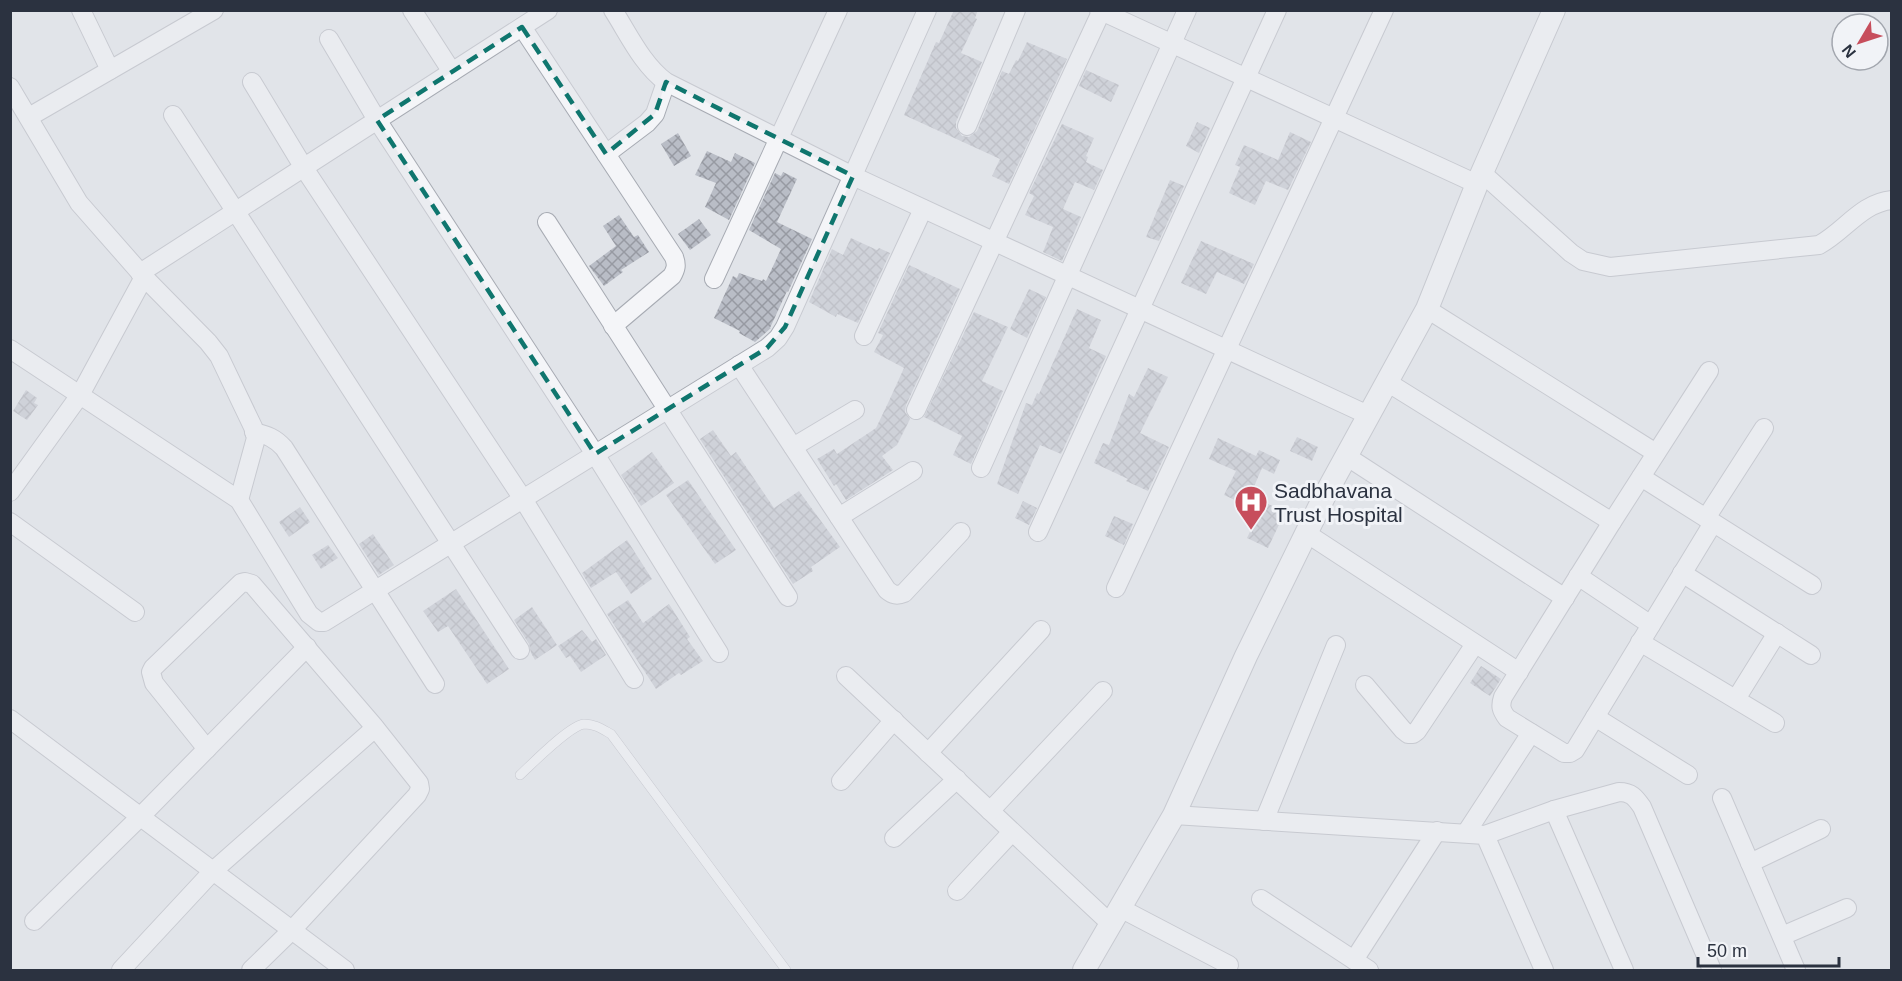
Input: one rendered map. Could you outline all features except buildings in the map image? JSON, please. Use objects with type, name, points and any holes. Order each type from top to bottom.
[{"type":"street","points":[[81,10],[110,70]]},
{"type":"street","points":[[29,117],[214,10]]},
{"type":"street","points":[[412,10],[452,72]]},
{"type":"street","points":[[10,492],[80,395],[142,275],[234,212],[548,10]]},
{"type":"street","points":[[613,10],[647,63],[666,82],[853,176],[1368,416]]},
{"type":"street","points":[[714,279],[838,10]]},
{"type":"street","points":[[10,349],[239,500],[314,619],[324,622],[767,348],[778,338],[927,10]]},
{"type":"street","points":[[967,126],[1016,10]]},
{"type":"street","points":[[981,468],[1187,10]]},
{"type":"street","points":[[1038,532],[1277,10]]},
{"type":"street","points":[[1116,588],[1384,10]]},
{"type":"street","points":[[1084,970],[1174,815],[1246,656],[1306,533],[1427,309],[1480,179],[1554,10]]},
{"type":"street","points":[[916,410],[1101,11],[1333,118],[1480,179],[1583,261],[1610,267],[1819,245],[1829,240],[1867,207],[1877,202],[1892,200]]},
{"type":"street","points":[[522,27],[676,263],[676,270],[672,276],[613,326]]},
{"type":"street","points":[[329,39],[377,120],[595,454],[719,653]]},
{"type":"street","points":[[252,82],[304,168],[523,499],[634,679]]},
{"type":"street","points":[[606,154],[647,123],[655,114],[666,82]]},
{"type":"street","points":[[10,87],[79,202],[142,275],[219,356],[256,438],[239,500]]},
{"type":"street","points":[[173,115],[520,650]]},
{"type":"street","points":[[864,336],[923,208]]},
{"type":"street","points":[[547,222],[788,597]]},
{"type":"street","points":[[1427,309],[1656,453]]},
{"type":"street","points":[[739,365],[887,590],[892,594],[904,594],[961,532]]},
{"type":"street","points":[[1709,371],[1503,697],[1502,711],[1507,718],[1564,753],[1575,750],[1682,573],[1764,428]]},
{"type":"street","points":[[1387,382],[1612,522]]},
{"type":"street","points":[[793,447],[855,410]]},
{"type":"street","points":[[254,432],[267,435],[284,448],[435,684]]},
{"type":"street","points":[[1346,456],[1565,598]]},
{"type":"street","points":[[839,517],[913,471]]},
{"type":"street","points":[[1641,477],[1812,585]]},
{"type":"street","points":[[10,522],[135,612]]},
{"type":"street","points":[[1306,533],[1519,672]]},
{"type":"street","points":[[1682,573],[1811,655]]},
{"type":"street","points":[[1578,576],[1651,625]]},
{"type":"street","points":[[207,749],[154,683],[151,672],[244,582],[252,584],[307,647],[417,778],[420,789],[417,795],[292,930],[251,970]]},
{"type":"street","points":[[928,753],[1041,630]]},
{"type":"street","points":[[1736,699],[1777,633]]},
{"type":"street","points":[[1640,642],[1775,723]]},
{"type":"street","points":[[1365,685],[1403,730],[1408,734],[1413,734],[1475,644]]},
{"type":"street","points":[[1264,821],[1336,645]]},
{"type":"street","points":[[34,921],[307,647]]},
{"type":"street","points":[[846,676],[1012,832],[1116,916],[1229,965]]},
{"type":"street","points":[[990,811],[1103,691]]},
{"type":"street","points":[[1595,717],[1688,775]]},
{"type":"street","points":[[841,781],[894,720]]},
{"type":"street","points":[[13,726],[141,816],[345,970]]},
{"type":"street","points":[[121,970],[213,871],[375,728]]},
{"type":"street","points":[[1475,834],[1531,733]]},
{"type":"street","points":[[894,838],[957,779]]},
{"type":"street","points":[[1174,815],[1475,834],[1619,792],[1628,792],[1642,807],[1712,970]]},
{"type":"street","points":[[1722,798],[1796,970]]},
{"type":"street","points":[[1554,810],[1624,970]]},
{"type":"street","points":[[1750,863],[1821,829]]},
{"type":"street","points":[[1261,899],[1362,965],[1437,831]]},
{"type":"street","points":[[957,891],[1012,832]]},
{"type":"street","points":[[1475,834],[1544,970]]},
{"type":"street","points":[[1782,936],[1847,908]]},
{"type":"lane","points":[[520,775],[568,732],[582,724],[597,725],[611,734],[786,970]]},
{"type":"highlighted area","points":[[522,27],[606,154],[655,114],[666,82],[853,176],[785,327],[767,348],[595,454],[377,120]]},
{"type":"place","name":"Sadbhavana Trust Hospital","points":[[1251,531]]}]
